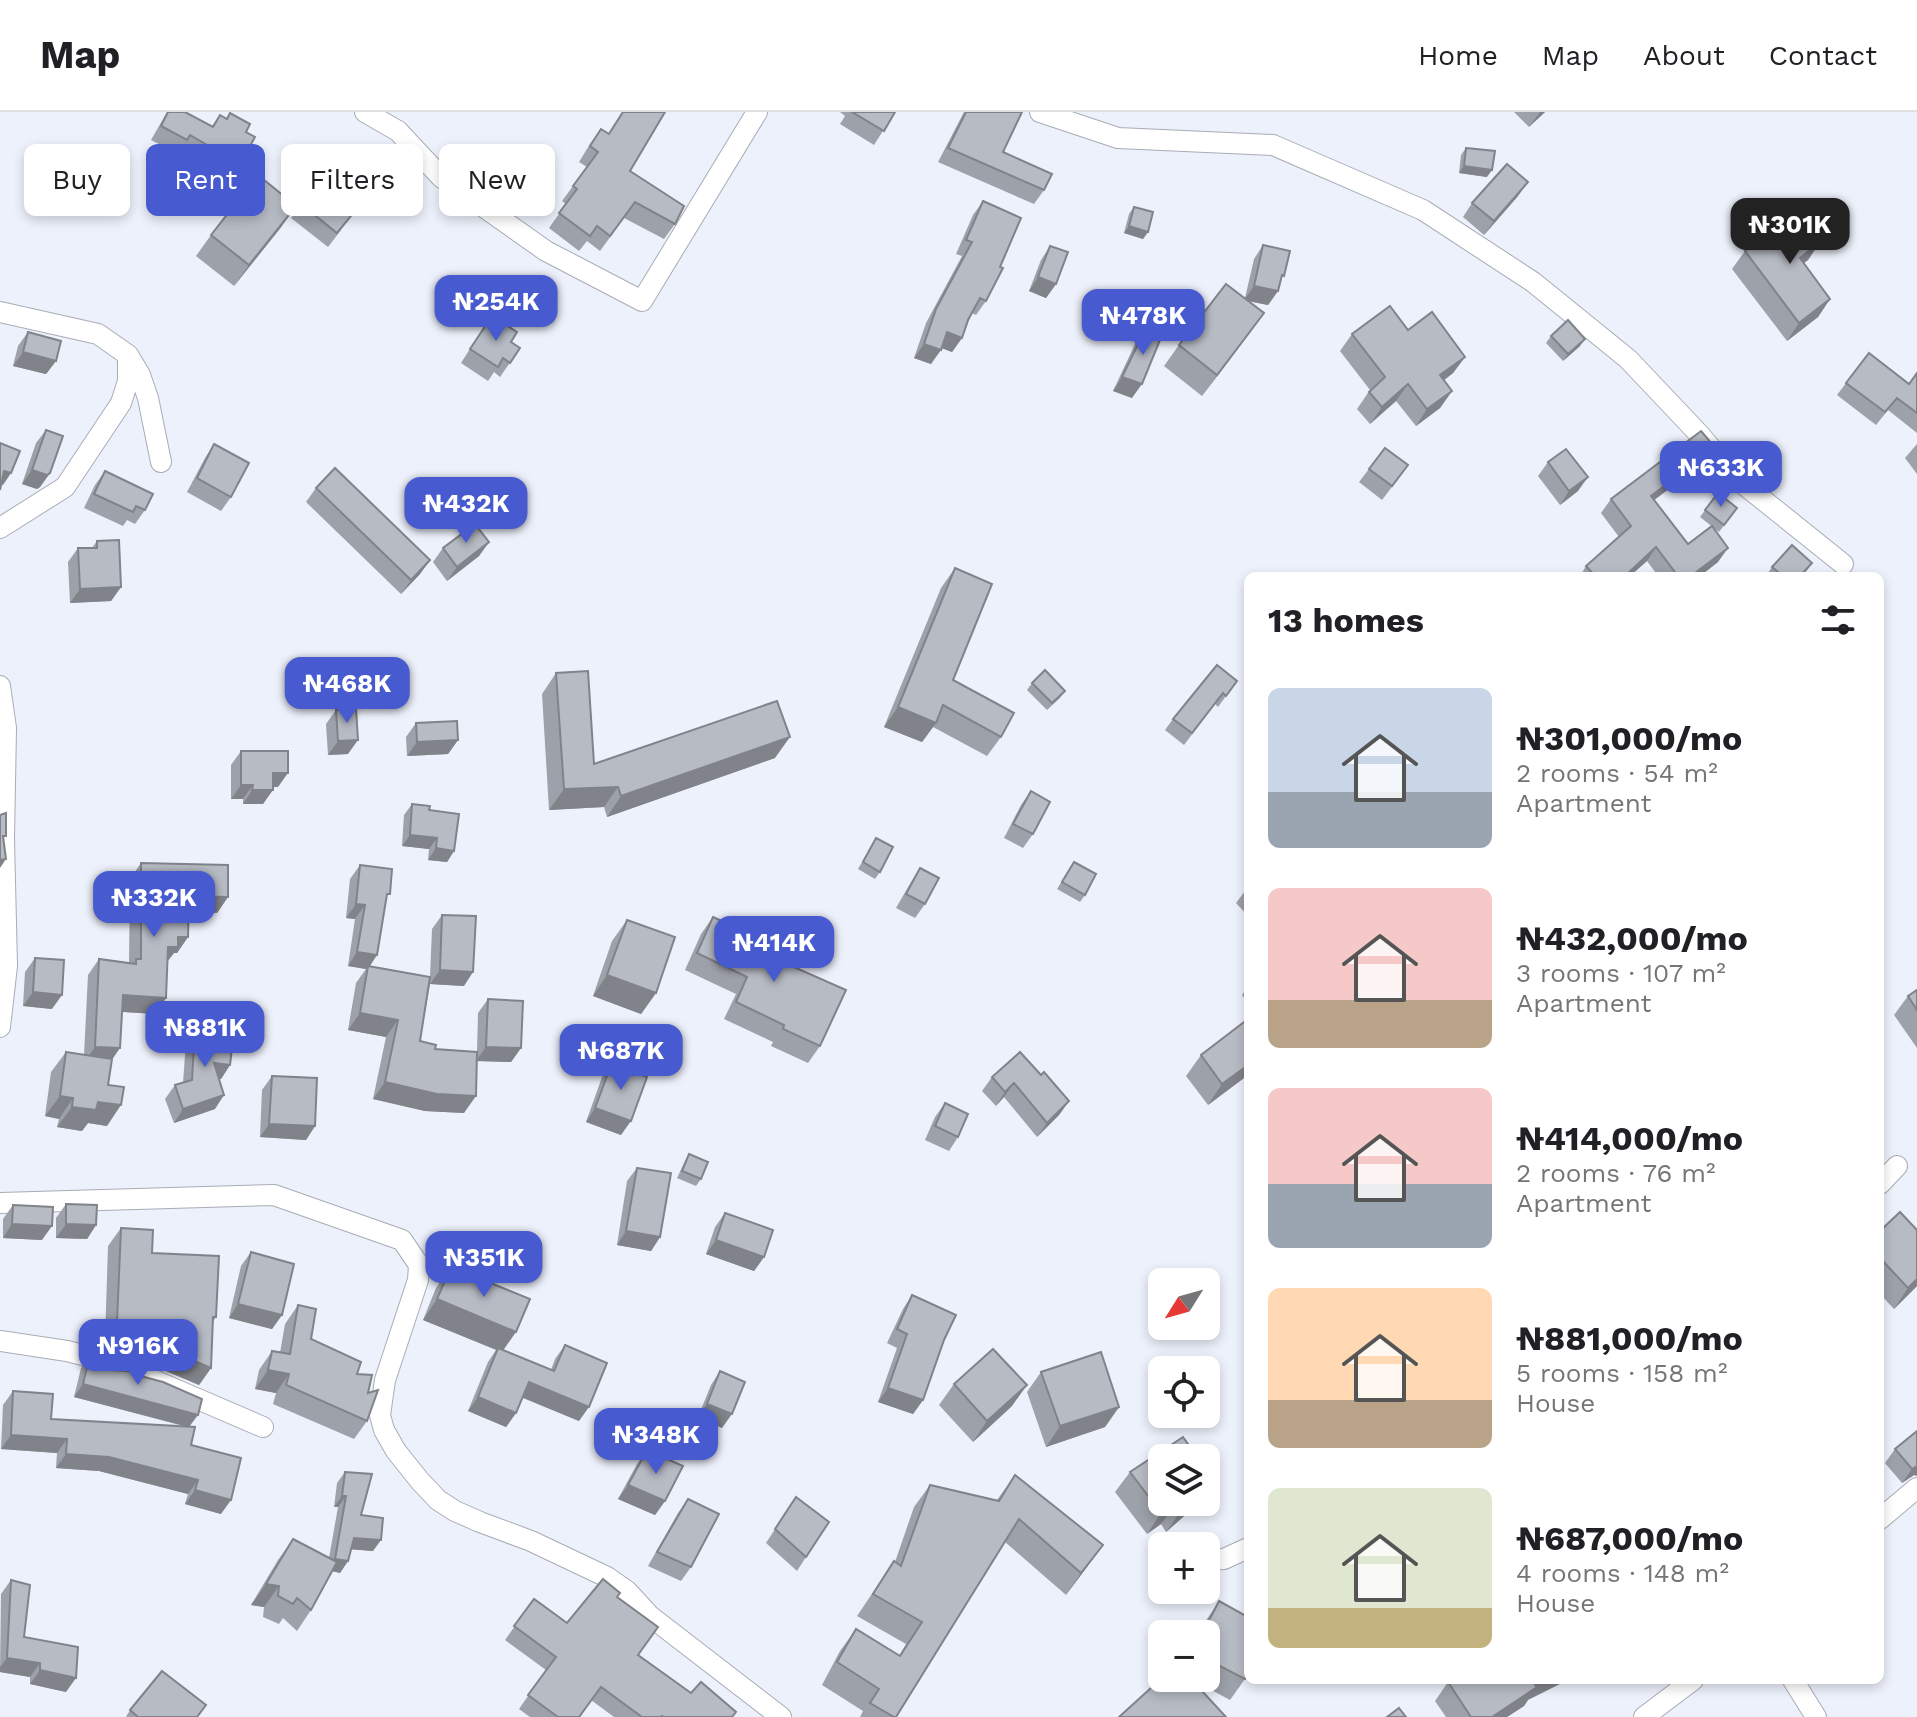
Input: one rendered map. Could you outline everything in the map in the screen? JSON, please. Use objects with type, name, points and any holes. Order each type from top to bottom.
[{"type":"street","points":[[365,112],[398,131],[441,177],[546,251],[642,301],[757,112]]},
{"type":"street","points":[[1040,112],[1118,138],[1273,145],[1423,210],[1533,282],[1628,359],[1737,479],[1843,564]]},
{"type":"street","points":[[0,312],[98,334],[128,355],[140,375],[148,398],[161,462]]},
{"type":"street","points":[[0,528],[65,487],[121,403],[128,381],[128,355]]},
{"type":"street","points":[[0,686],[6,728],[4,839],[7,966],[0,1027]]},
{"type":"street","points":[[1884,1180],[1897,1166]]},
{"type":"street","points":[[0,1203],[274,1195],[402,1240],[419,1265],[418,1280],[385,1380],[380,1415],[384,1430],[396,1451],[438,1500],[455,1511],[531,1541],[607,1577],[627,1591],[650,1616],[781,1717]]},
{"type":"street","points":[[0,1341],[67,1351],[114,1363],[263,1427]]},
{"type":"street","points":[[1884,1516],[1917,1488]]},
{"type":"street","points":[[1220,1559],[1244,1550]]},
{"type":"street","points":[[1644,1717],[1680,1684]]},
{"type":"street","points":[[1795,1684],[1816,1717]]},
{"type":"building","points":[[168,112],[185,112],[213,127],[220,115],[227,119],[230,113],[250,124],[246,132],[255,137],[251,144],[206,144],[190,135],[187,140],[161,126]]},
{"type":"building","points":[[623,112],[665,112],[630,171],[684,206],[675,224],[635,202],[610,236],[597,226],[590,236],[559,213],[577,189],[573,186],[598,152],[590,146],[601,129],[609,134]]},
{"type":"building","points":[[852,112],[895,112],[884,131]]},
{"type":"building","points":[[966,112],[1022,112],[1003,152],[1052,174],[1044,190],[948,148]]},
{"type":"building","points":[[1466,148],[1495,151],[1492,170],[1464,166]]},
{"type":"building","points":[[1507,164],[1528,182],[1494,221],[1472,203]]},
{"type":"building","points":[[265,181],[281,194],[281,216],[288,216],[249,265],[211,235],[226,216],[265,216]]},
{"type":"building","points":[[983,201],[1021,218],[1000,267],[1003,268],[986,301],[980,298],[962,338],[947,332],[941,350],[924,344],[936,309],[972,242],[966,240]]},
{"type":"building","points":[[1134,207],[1153,212],[1148,232],[1129,226]]},
{"type":"building","points":[[1795,211],[1820,242],[1800,258],[1830,299],[1799,323],[1745,251]]},
{"type":"building","points":[[316,216],[351,216],[337,233]]},
{"type":"building","points":[[1263,245],[1290,251],[1278,291],[1254,286]]},
{"type":"building","points":[[1050,246],[1068,252],[1056,284],[1038,277]]},
{"type":"building","points":[[1226,284],[1264,313],[1217,375],[1179,345]]},
{"type":"building","points":[[1390,306],[1408,330],[1432,312],[1465,357],[1440,375],[1452,391],[1427,409],[1408,384],[1382,407],[1369,392],[1385,377],[1352,334]]},
{"type":"building","points":[[492,316],[517,332],[511,342],[520,348],[510,363],[503,358],[498,367],[470,349]]},
{"type":"building","points":[[1568,320],[1585,339],[1568,354],[1551,336]]},
{"type":"building","points":[[1146,328],[1162,335],[1142,384],[1122,377]]},
{"type":"building","points":[[28,332],[61,341],[56,361],[23,352]]},
{"type":"building","points":[[1869,353],[1909,384],[1917,373],[1917,413],[1897,398],[1885,412],[1846,383]]},
{"type":"building","points":[[46,430],[63,436],[47,475],[32,470]]},
{"type":"building","points":[[1701,431],[1713,449],[1651,496],[1688,544],[1712,526],[1728,548],[1696,572],[1675,572],[1656,547],[1629,572],[1591,572],[1586,566],[1631,526],[1611,499]]},
{"type":"building","points":[[0,443],[20,451],[11,473],[4,471],[0,490]]},
{"type":"building","points":[[214,444],[249,463],[231,497],[197,478]]},
{"type":"building","points":[[1385,448],[1408,465],[1392,486],[1369,469]]},
{"type":"building","points":[[1566,449],[1588,477],[1569,491],[1548,462]]},
{"type":"building","points":[[335,468],[430,560],[411,580],[316,488]]},
{"type":"building","points":[[105,471],[153,494],[145,510],[136,506],[133,512],[94,494]]},
{"type":"building","points":[[1718,493],[1737,508],[1724,525],[1705,510]]},
{"type":"building","points":[[475,524],[489,542],[457,567],[443,548]]},
{"type":"building","points":[[119,540],[121,587],[80,589],[78,548],[97,548],[97,541]]},
{"type":"building","points":[[1792,545],[1812,563],[1804,572],[1778,572],[1772,567]]},
{"type":"building","points":[[955,568],[992,584],[953,680],[1014,713],[1001,737],[943,705],[936,723],[898,707]]},
{"type":"building","points":[[1217,665],[1237,681],[1226,696],[1223,693],[1192,733],[1173,719]]},
{"type":"building","points":[[1045,670],[1065,691],[1052,703],[1032,683]]},
{"type":"building","points":[[588,671],[594,764],[777,701],[790,737],[621,796],[618,787],[564,789],[556,673]]},
{"type":"building","points":[[356,709],[358,740],[338,741],[336,710]]},
{"type":"building","points":[[457,721],[458,740],[417,742],[416,723]]},
{"type":"building","points":[[241,751],[288,751],[288,773],[273,773],[273,790],[252,790],[253,785],[241,785]]},
{"type":"building","points":[[1031,791],[1050,802],[1033,834],[1013,824]]},
{"type":"building","points":[[412,804],[459,814],[454,851],[436,848],[437,838],[410,835]]},
{"type":"building","points":[[6,813],[6,836],[3,836],[6,859],[0,860],[0,815]]},
{"type":"building","points":[[876,838],[893,847],[880,872],[863,862]]},
{"type":"building","points":[[1074,862],[1096,874],[1085,895],[1062,882]]},
{"type":"building","points":[[141,863],[228,865],[228,897],[189,896],[188,937],[178,937],[178,947],[168,947],[166,998],[123,995],[120,1048],[95,1047],[99,959],[136,964],[136,959],[141,959]]},
{"type":"building","points":[[360,865],[392,869],[377,955],[357,952],[365,905],[356,904]]},
{"type":"building","points":[[920,868],[939,878],[925,904],[906,894]]},
{"type":"building","points":[[442,915],[476,916],[473,972],[440,970]]},
{"type":"building","points":[[713,917],[758,938],[753,949],[846,990],[820,1046],[736,1002],[747,977],[697,953]]},
{"type":"building","points":[[627,920],[675,937],[656,993],[607,975]]},
{"type":"building","points":[[35,958],[64,960],[62,995],[33,992]]},
{"type":"building","points":[[368,966],[430,977],[420,1041],[436,1045],[435,1049],[477,1052],[476,1096],[437,1094],[385,1082],[398,1020],[360,1013]]},
{"type":"building","points":[[1917,990],[1917,1010],[1908,996]]},
{"type":"building","points":[[488,999],[523,1001],[521,1048],[486,1047]]},
{"type":"building","points":[[196,1013],[205,1037],[233,1040],[230,1065],[214,1063],[224,1095],[183,1109],[175,1085],[192,1080]]},
{"type":"building","points":[[1244,1022],[1244,1068],[1222,1084],[1201,1055]]},
{"type":"building","points":[[66,1052],[112,1059],[108,1085],[124,1087],[121,1105],[98,1102],[96,1110],[72,1107],[73,1098],[60,1096]]},
{"type":"building","points":[[1020,1052],[1041,1075],[1044,1072],[1069,1101],[1047,1123],[1014,1083],[1005,1092],[992,1077]]},
{"type":"building","points":[[612,1063],[647,1077],[631,1121],[595,1108]]},
{"type":"building","points":[[272,1076],[317,1078],[315,1126],[269,1124]]},
{"type":"building","points":[[945,1103],[968,1114],[958,1137],[935,1126]]},
{"type":"building","points":[[689,1154],[708,1162],[701,1179],[682,1171]]},
{"type":"building","points":[[637,1168],[671,1173],[660,1237],[626,1231]]},
{"type":"building","points":[[66,1204],[97,1205],[96,1225],[66,1224]]},
{"type":"building","points":[[13,1205],[53,1207],[52,1226],[12,1224]]},
{"type":"building","points":[[1900,1212],[1917,1230],[1917,1279],[1908,1288],[1884,1262],[1884,1227]]},
{"type":"building","points":[[725,1213],[773,1230],[764,1257],[716,1240]]},
{"type":"building","points":[[121,1228],[153,1230],[152,1253],[219,1256],[211,1368],[178,1354],[179,1324],[117,1322]]},
{"type":"building","points":[[251,1252],[294,1264],[282,1315],[238,1304]]},
{"type":"building","points":[[451,1267],[530,1299],[516,1332],[437,1299]]},
{"type":"building","points":[[912,1295],[956,1315],[923,1400],[888,1388],[907,1334],[897,1329]]},
{"type":"building","points":[[298,1305],[316,1309],[311,1339],[361,1362],[357,1374],[372,1375],[368,1393],[378,1390],[367,1421],[286,1385],[289,1374],[268,1370],[272,1351],[290,1354]]},
{"type":"building","points":[[565,1345],[607,1363],[589,1407],[529,1382],[516,1413],[478,1397],[498,1348],[554,1371]]},
{"type":"building","points":[[993,1349],[1027,1385],[987,1421],[954,1384]]},
{"type":"building","points":[[1101,1352],[1119,1407],[1060,1426],[1041,1372]]},
{"type":"building","points":[[90,1355],[113,1361],[112,1370],[138,1372],[137,1375],[163,1382],[202,1399],[198,1415],[83,1384]]},
{"type":"building","points":[[720,1371],[745,1382],[732,1414],[707,1404]]},
{"type":"building","points":[[13,1391],[53,1394],[51,1419],[195,1427],[191,1445],[241,1458],[231,1500],[195,1490],[198,1480],[109,1457],[66,1454],[67,1439],[11,1435]]},
{"type":"building","points":[[622,1416],[640,1426],[627,1452],[608,1442]]},
{"type":"building","points":[[1917,1431],[1917,1466],[1912,1469],[1895,1449]]},
{"type":"building","points":[[1183,1437],[1188,1444],[1172,1444]]},
{"type":"building","points":[[647,1450],[683,1466],[665,1501],[628,1485]]},
{"type":"building","points":[[1148,1460],[1148,1496],[1130,1472]]},
{"type":"building","points":[[345,1472],[372,1474],[361,1515],[383,1518],[381,1540],[354,1538],[348,1561],[335,1559],[346,1496],[342,1496]]},
{"type":"building","points":[[1015,1475],[1103,1545],[1081,1573],[1019,1519],[894,1717],[870,1703],[879,1689],[837,1662],[856,1629],[900,1656],[922,1622],[873,1594],[894,1561],[901,1566],[930,1485],[999,1501]]},
{"type":"building","points":[[796,1497],[829,1522],[806,1557],[775,1529]]},
{"type":"building","points":[[688,1499],[719,1514],[691,1567],[657,1552]]},
{"type":"building","points":[[293,1539],[337,1562],[311,1610],[297,1598],[293,1604],[278,1596],[279,1586],[266,1584]]},
{"type":"building","points":[[603,1579],[620,1593],[617,1597],[658,1627],[638,1655],[691,1693],[701,1682],[736,1712],[732,1717],[642,1717],[601,1687],[579,1717],[558,1717],[528,1695],[556,1657],[514,1626],[534,1599],[567,1623]]},
{"type":"building","points":[[11,1580],[30,1585],[24,1637],[78,1647],[76,1678],[40,1670],[40,1663],[7,1658]]},
{"type":"building","points":[[1220,1602],[1244,1615],[1244,1678],[1220,1666],[1220,1620],[1209,1620]]},
{"type":"building","points":[[162,1671],[206,1705],[197,1717],[138,1717],[130,1710]]},
{"type":"building","points":[[1449,1684],[1537,1684],[1537,1687],[1492,1717],[1471,1717]]},
{"type":"building","points":[[1148,1691],[1203,1692],[1226,1717],[1119,1717]]},
{"type":"building","points":[[1399,1708],[1406,1717],[1387,1717]]}]
